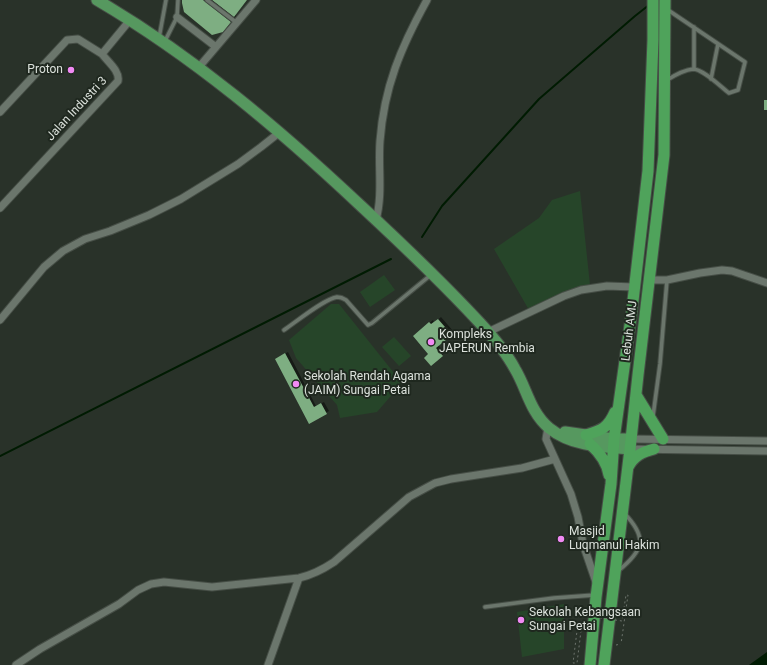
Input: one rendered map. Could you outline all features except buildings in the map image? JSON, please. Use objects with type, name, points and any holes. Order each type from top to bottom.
[{"type":"highway","name":"Lebuh AMJ","points":[[590,665],[597,591],[611,484],[614,443],[648,171],[653,4]]},
{"type":"highway","name":"Lebuh AMJ","points":[[604,665],[664,155],[665,4]]},
{"type":"highway","points":[[636,395],[663,439]]},
{"type":"highway","points":[[611,484],[606,463],[588,440],[610,424],[620,399]]},
{"type":"highway","points":[[628,469],[629,465],[636,456],[644,451],[654,449]]},
{"type":"main road","points":[[101,1],[162,40],[245,102],[324,171],[376,220],[432,274],[488,332],[515,369],[534,411],[552,430],[568,440],[588,440],[631,444]]},
{"type":"street","points":[[199,67],[256,0]]},
{"type":"street","points":[[376,220],[380,201],[380,148],[386,98],[390,82],[402,50],[426,0]]},
{"type":"street","points":[[177,17],[216,47]]},
{"type":"street","points":[[102,54],[130,20]]},
{"type":"street","name":"Jalan Industri 3","points":[[0,112],[67,40],[71,38],[78,39],[102,54],[119,76],[118,82],[0,208]]},
{"type":"street","points":[[0,320],[44,267],[63,251],[85,239],[110,231],[149,215],[181,199],[238,164],[261,148],[280,132]]},
{"type":"street","points":[[649,280],[667,280],[713,270],[727,270],[767,283]]},
{"type":"street","points":[[488,332],[580,290],[607,286],[634,287]]},
{"type":"street","points":[[552,430],[546,439],[570,494],[578,517],[583,544],[597,591]]},
{"type":"street","points":[[631,444],[663,439],[767,441]]},
{"type":"street","points":[[631,444],[654,449],[767,451]]},
{"type":"street","points":[[16,665],[40,649],[119,604],[138,590],[151,584],[164,582],[212,587],[299,578],[310,575],[323,570],[409,497],[435,483],[522,468],[555,459]]},
{"type":"street","points":[[268,665],[299,578]]},
{"type":"lane","points":[[162,40],[166,0]]},
{"type":"lane","points":[[162,40],[177,17],[178,0]]},
{"type":"lane","points":[[208,0],[237,23]]},
{"type":"lane","points":[[664,81],[680,73],[694,69],[706,74],[729,93],[738,90],[745,62],[694,27],[665,4]]},
{"type":"lane","points":[[694,27],[694,69]]},
{"type":"lane","points":[[711,79],[718,44]]},
{"type":"lane","points":[[284,330],[326,301],[336,297],[341,297],[346,300],[368,325],[432,274]]},
{"type":"lane","points":[[652,422],[660,364],[667,280]]},
{"type":"lane","points":[[615,573],[632,558],[639,544],[640,538],[638,529],[622,510]]},
{"type":"lane","points":[[485,607],[597,591]]},
{"type":"path","points":[[578,623],[574,663],[577,663],[583,615],[622,621],[626,595],[628,595],[621,644]]},
{"type":"shaded area","points":[[580,191],[590,285],[560,295],[529,310],[494,249],[539,218],[552,200]]},
{"type":"shaded area","points":[[384,275],[395,290],[370,307],[360,292]]},
{"type":"shaded area","points":[[331,304],[339,304],[402,383],[377,412],[340,418],[337,405],[296,358],[289,340]]},
{"type":"shaded area","points":[[394,337],[411,356],[399,366],[382,347]]},
{"type":"shaded area","points":[[564,604],[564,649],[522,657],[517,612]]},
{"type":"shaded area","points":[[767,652],[767,665],[749,665]]},
{"type":"waterway","points":[[422,237],[442,206],[539,99],[649,5]]},
{"type":"waterway","points":[[0,456],[391,259]]},
{"type":"place","name":"Proton","points":[[71,70]]},
{"type":"place","name":"Kompleks JAPERUN Rembia","points":[[431,342]]},
{"type":"place","name":"Sekolah Rendah Agama (JAIM) Sungai Petai","points":[[296,384]]},
{"type":"place","name":"Masjid Luqmanul Hakim","points":[[561,539]]},
{"type":"place","name":"Sekolah Kebangsaan Sungai Petai","points":[[521,620]]}]
